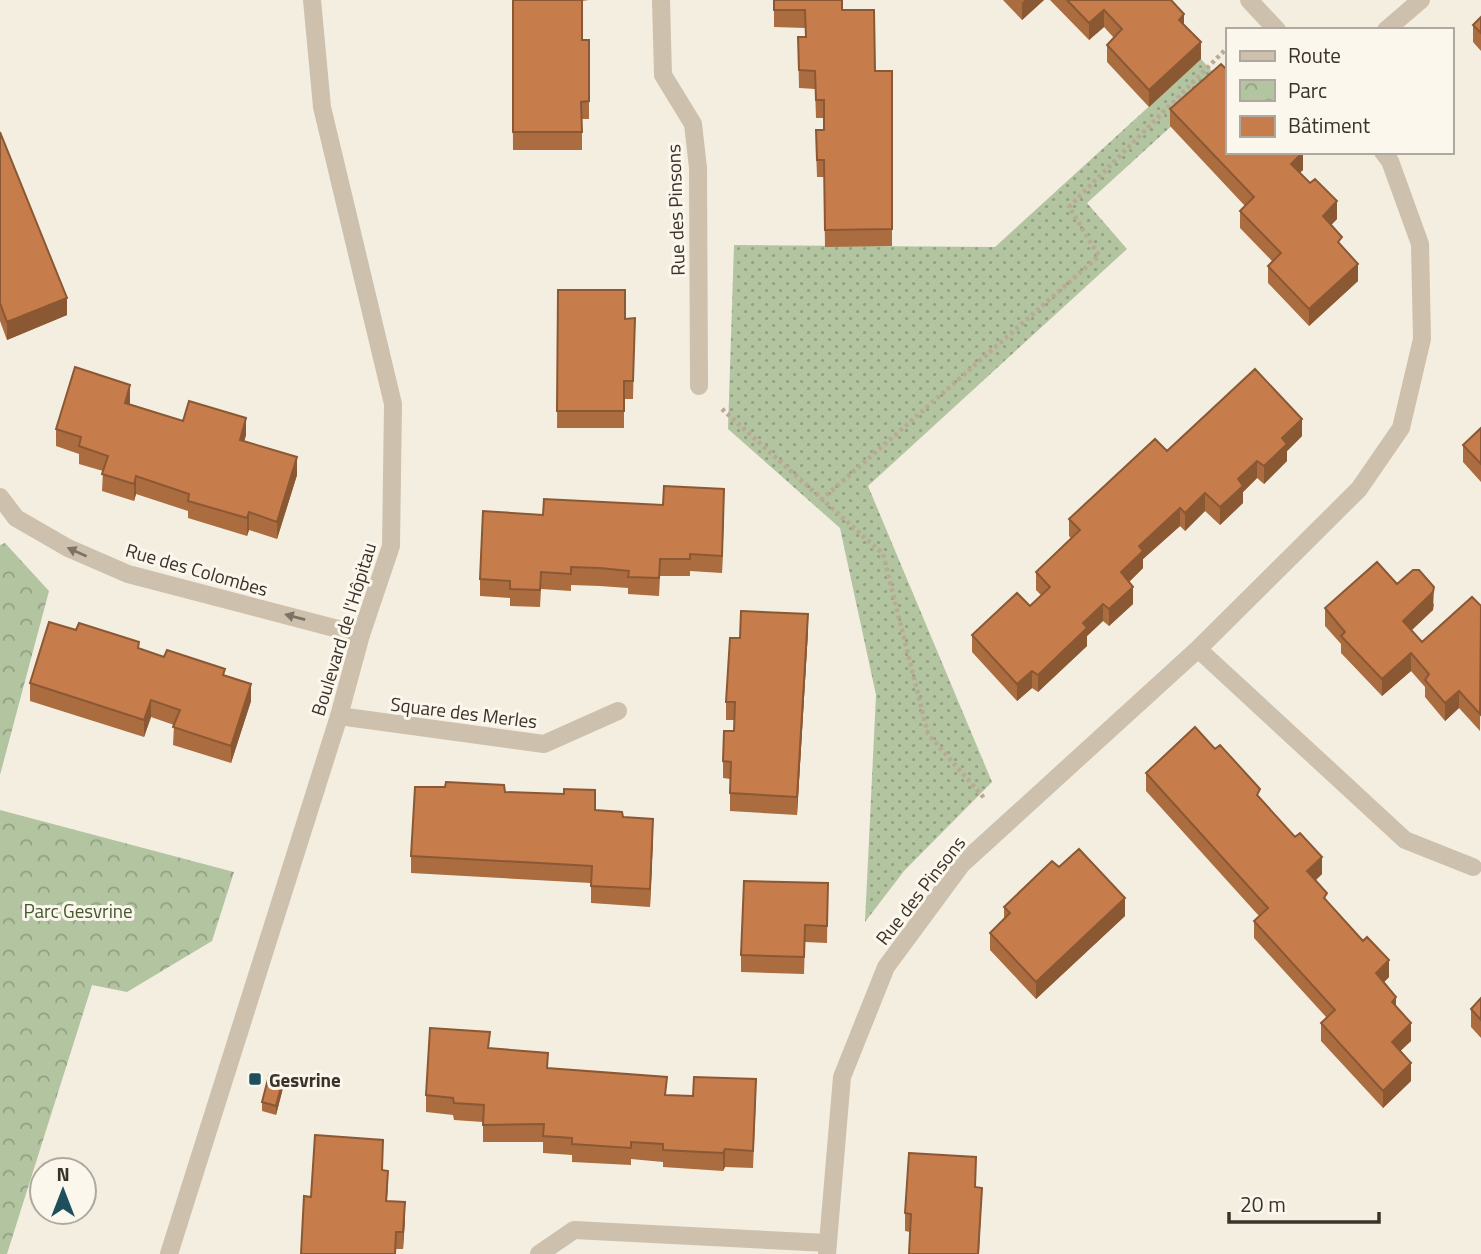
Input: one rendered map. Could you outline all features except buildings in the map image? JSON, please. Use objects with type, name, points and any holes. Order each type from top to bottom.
[{"type":"street","name":"Boulevard de l'Hôpitau","points":[[169,1254],[391,546],[393,404],[322,107],[312,0]]},
{"type":"street","name":"Rue des Pinsons","points":[[661,0],[663,75],[693,124],[697,157],[699,386]]},
{"type":"street","points":[[1249,0],[1275,28]]},
{"type":"street","points":[[1387,28],[1421,0]]},
{"type":"street","name":"Rue des Pinsons","points":[[539,1254],[573,1230],[827,1248],[842,1077],[886,967],[962,864],[1198,649],[1359,489],[1401,428],[1422,339],[1420,244],[1390,161],[1385,154]]},
{"type":"street","name":"Rue des Colombes","points":[[0,497],[16,518],[68,548],[128,574],[361,635]]},
{"type":"street","points":[[1198,649],[1405,840],[1473,867]]},
{"type":"street","name":"Square des Merles","points":[[339,716],[544,744],[618,711]]},
{"type":"path","points":[[821,500],[1099,256],[1069,207],[1226,49]]},
{"type":"path","points":[[699,386],[883,554],[928,734],[1006,822]]},
{"type":"green space","points":[[1201,59],[1221,81],[1087,203],[1127,249],[868,486],[992,782],[904,871],[865,922],[876,695],[840,528],[728,429],[734,245],[995,247]]},
{"type":"green space","points":[[5,543],[49,591],[0,775],[0,545]]},
{"type":"green space","name":"Parc Gesvrine","points":[[0,810],[234,872],[212,941],[127,992],[92,985],[38,1156],[28,1156],[28,1188],[7,1254],[0,1254]]},
{"type":"place","name":"Gesvrine","points":[[255,1079]]}]
